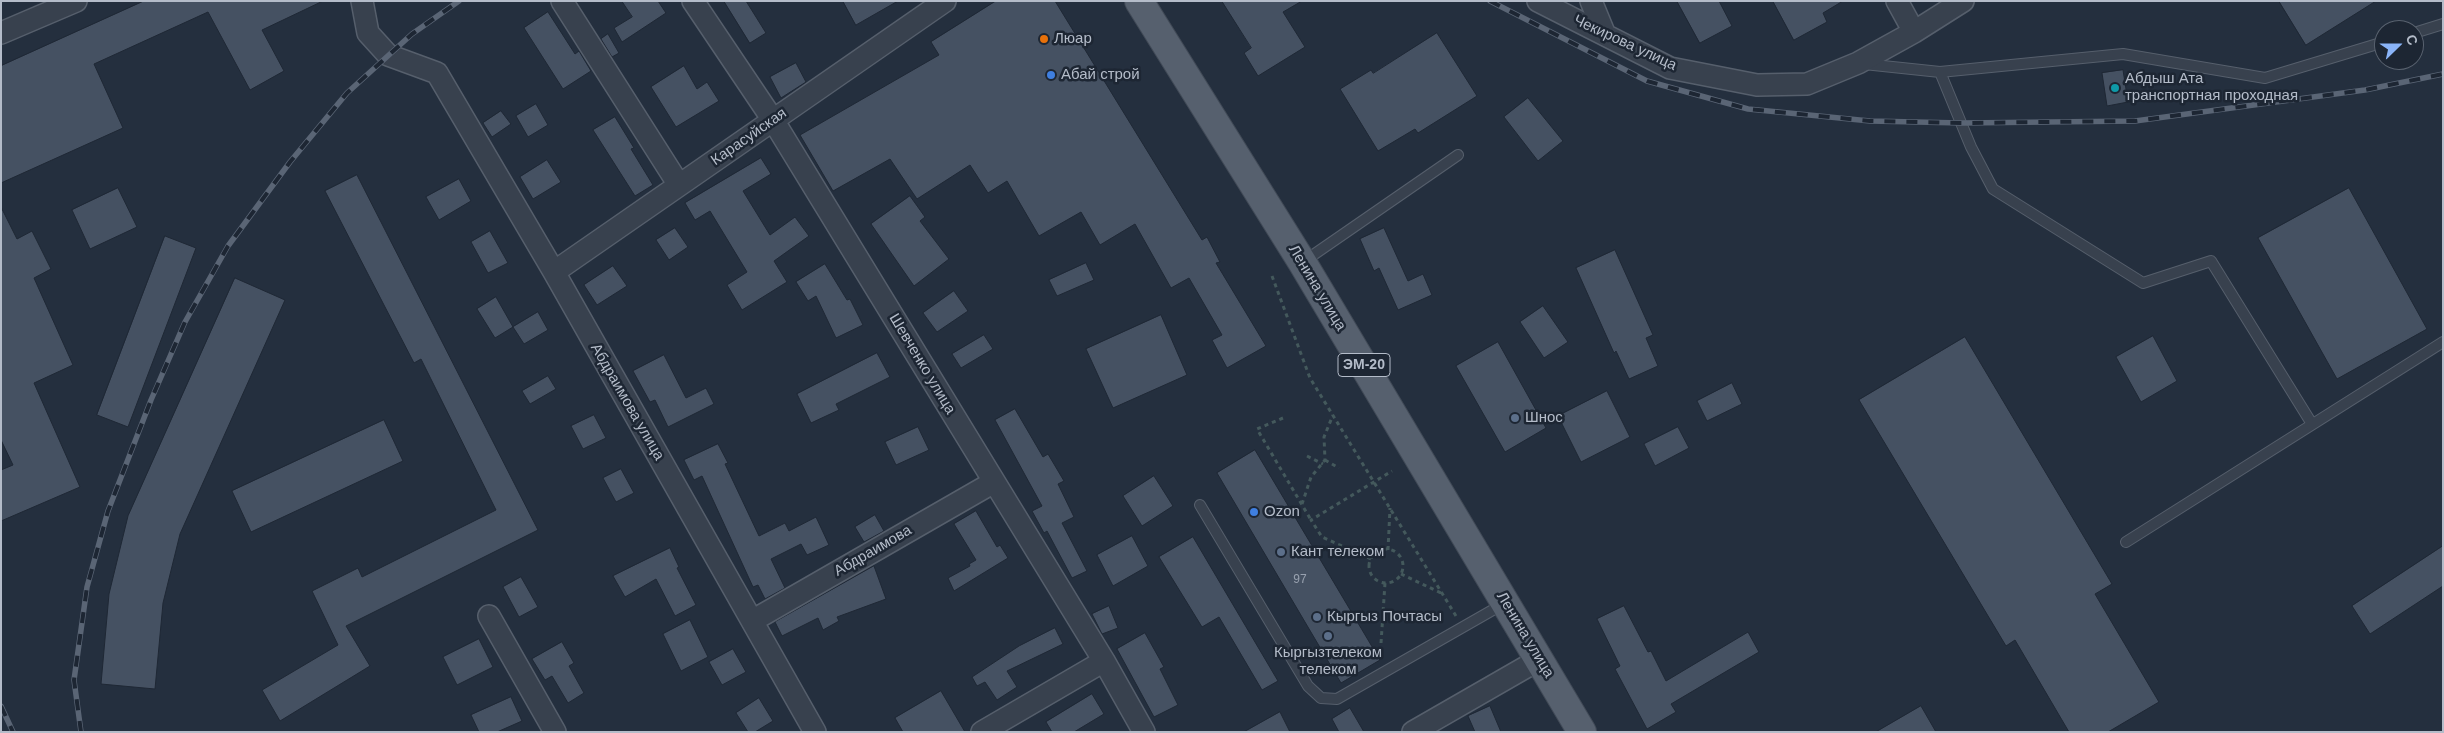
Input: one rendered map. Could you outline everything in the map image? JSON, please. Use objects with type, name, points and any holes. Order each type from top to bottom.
[{"type":"main road","name":"Ленина улица","points":[[1139,1],[1302,262],[1582,732]]},
{"type":"street","points":[[1,33],[76,1]]},
{"type":"street","name":"Абдраимова улица","points":[[362,1],[368,32],[388,55],[437,73],[554,272],[815,732]]},
{"type":"street","points":[[562,1],[679,185]]},
{"type":"street","name":"Шевченко улица","points":[[693,1],[773,120],[1104,661],[1144,732]]},
{"type":"street","name":"Карасуйская","points":[[554,272],[945,1]]},
{"type":"street","name":"Чекирова улица","points":[[1538,1],[1670,68],[1757,85],[1807,84],[1858,63],[1914,32],[1963,1]]},
{"type":"street","points":[[1591,1],[1605,35]]},
{"type":"street","points":[[1897,1],[1914,32]]},
{"type":"street","name":"Абдраимова","points":[[752,620],[994,482]]},
{"type":"street","points":[[489,616],[556,732]]},
{"type":"street","points":[[1413,732],[1540,659]]},
{"type":"street","points":[[982,732],[1104,661]]},
{"type":"lane","points":[[2424,29],[2443,24]]},
{"type":"lane","points":[[1858,63],[1940,72],[2122,54],[2265,78],[2374,45]]},
{"type":"lane","points":[[1940,72],[1971,147],[1993,189],[2142,283],[2211,261],[2312,424]]},
{"type":"lane","points":[[1302,262],[1458,155]]},
{"type":"lane","points":[[2126,542],[2443,342]]},
{"type":"lane","points":[[1200,504],[1308,686],[1321,698],[1336,700],[1506,602]]},
{"type":"path","points":[[1272,276],[1310,378],[1463,627]]},
{"type":"path","points":[[1302,504],[1311,477],[1324,462],[1324,437],[1333,415]]},
{"type":"path","points":[[1283,418],[1257,429],[1311,520],[1322,537],[1371,559]]},
{"type":"path","points":[[1307,456],[1339,468]]},
{"type":"path","points":[[1311,520],[1392,472]]},
{"type":"path","points":[[1388,550],[1390,508]]},
{"type":"path","points":[[1388,550],[1398,554],[1402,560],[1403,568],[1401,574],[1394,582],[1385,584],[1377,581],[1369,567],[1371,559],[1379,551],[1388,550]]},
{"type":"path","points":[[1401,574],[1443,593]]},
{"type":"path","points":[[1382,643],[1385,584]]},
{"type":"building","points":[[144,1],[323,1],[262,30],[284,71],[250,90],[208,12],[94,64],[123,128],[1,183],[1,66]]},
{"type":"building","points":[[622,1],[658,1],[666,13],[622,42],[614,28],[632,17]]},
{"type":"building","points":[[724,1],[746,1],[766,33],[750,43]]},
{"type":"building","points":[[843,1],[898,1],[856,25]]},
{"type":"building","points":[[996,1],[1055,1],[1202,240],[1207,237],[1220,262],[1216,263],[1266,346],[1227,368],[1212,340],[1222,335],[1189,278],[1171,288],[1135,224],[1100,245],[1081,212],[1039,236],[1007,181],[988,193],[970,165],[917,199],[890,159],[833,191],[800,135],[939,55],[931,42]]},
{"type":"building","points":[[1222,1],[1302,1],[1283,12],[1305,47],[1258,76],[1244,53],[1251,48]]},
{"type":"building","points":[[1677,1],[1719,1],[1732,26],[1700,43]]},
{"type":"building","points":[[1773,1],[1843,1],[1823,13],[1827,22],[1794,40]]},
{"type":"building","points":[[2279,1],[2376,1],[2306,45]]},
{"type":"building","points":[[548,12],[575,54],[579,51],[591,71],[563,89],[524,28]]},
{"type":"building","points":[[1437,33],[1477,96],[1418,133],[1415,129],[1378,151],[1340,89],[1371,70],[1373,73]]},
{"type":"building","points":[[608,34],[619,53],[612,57],[601,39]]},
{"type":"building","points":[[796,63],[806,82],[781,98],[770,77]]},
{"type":"building","points":[[684,66],[697,89],[707,82],[719,101],[676,127],[651,87]]},
{"type":"building","name":"Абдыш Ата транспортная проходная","points":[[2123,70],[2128,102],[2107,106],[2102,73]]},
{"type":"building","points":[[1528,98],[1563,141],[1538,161],[1504,117]]},
{"type":"building","points":[[536,104],[548,125],[528,137],[516,116]]},
{"type":"building","points":[[501,111],[511,124],[492,137],[483,123]]},
{"type":"building","points":[[615,117],[634,148],[631,149],[653,185],[635,196],[593,130]]},
{"type":"building","points":[[761,158],[771,174],[743,191],[770,235],[795,217],[809,236],[774,261],[787,282],[742,310],[727,285],[747,272],[710,211],[695,220],[685,203]]},
{"type":"building","points":[[547,160],[561,182],[533,199],[520,177]]},
{"type":"building","points":[[357,175],[538,530],[346,626],[370,666],[280,721],[262,690],[338,645],[312,591],[358,568],[362,577],[496,510],[421,359],[414,363],[325,191]]},
{"type":"building","points":[[459,179],[471,201],[439,220],[426,197]]},
{"type":"building","points":[[118,188],[137,227],[90,249],[72,210]]},
{"type":"building","points":[[2349,188],[2427,329],[2337,379],[2258,238]]},
{"type":"building","points":[[910,196],[925,217],[920,221],[949,259],[914,286],[871,224]]},
{"type":"building","points":[[1,207],[17,239],[32,231],[51,269],[34,278],[73,365],[34,383],[80,487],[1,521],[1,470],[13,465],[1,440]]},
{"type":"building","points":[[675,228],[688,247],[669,260],[656,240]]},
{"type":"building","points":[[1384,228],[1408,281],[1423,274],[1432,295],[1398,310],[1379,268],[1374,271],[1360,239]]},
{"type":"building","points":[[490,231],[508,263],[488,273],[471,242]]},
{"type":"building","points":[[165,236],[196,248],[128,427],[97,415]]},
{"type":"building","points":[[1615,250],[1653,335],[1646,338],[1658,366],[1629,379],[1616,351],[1614,353],[1576,268]]},
{"type":"building","points":[[1086,263],[1094,280],[1057,296],[1049,280]]},
{"type":"building","points":[[825,264],[847,300],[850,299],[863,325],[836,338],[816,296],[808,301],[796,282]]},
{"type":"building","points":[[613,266],[627,286],[597,305],[584,285]]},
{"type":"building","points":[[235,278],[285,300],[180,534],[163,603],[155,689],[101,684],[109,594],[128,516]]},
{"type":"building","points":[[954,291],[968,311],[937,332],[923,313]]},
{"type":"building","points":[[496,297],[513,327],[495,338],[477,309]]},
{"type":"building","points":[[1543,306],[1568,342],[1544,358],[1520,322]]},
{"type":"building","points":[[538,312],[548,330],[524,344],[513,327]]},
{"type":"building","points":[[1161,315],[1187,375],[1113,408],[1086,349]]},
{"type":"building","points":[[984,335],[993,349],[961,368],[952,354]]},
{"type":"building","points":[[2153,336],[2177,381],[2141,402],[2116,357]]},
{"type":"building","points":[[1965,337],[2112,584],[2095,594],[2159,702],[2108,732],[2069,732],[2015,640],[2006,646],[1859,400]]},
{"type":"building","points":[[1498,342],[1546,428],[1505,452],[1456,366]]},
{"type":"building","points":[[877,353],[890,377],[836,404],[839,410],[811,423],[797,394]]},
{"type":"building","points":[[664,355],[686,398],[706,388],[714,404],[668,427],[655,400],[650,402],[633,371]]},
{"type":"building","points":[[548,376],[556,389],[530,404],[522,391]]},
{"type":"building","points":[[1732,383],[1742,404],[1707,421],[1697,401]]},
{"type":"building","points":[[1607,391],[1630,437],[1581,462],[1558,416]]},
{"type":"building","points":[[1015,409],[1043,457],[1048,454],[1064,481],[1058,484],[1074,517],[1062,523],[1087,571],[1072,578],[1047,531],[1044,533],[1032,511],[1042,506],[995,420]]},
{"type":"building","points":[[594,415],[606,438],[583,449],[571,426]]},
{"type":"building","points":[[384,420],[403,461],[251,532],[232,491]]},
{"type":"building","points":[[918,427],[929,450],[896,465],[885,442]]},
{"type":"building","points":[[1678,427],[1689,448],[1655,466],[1644,444]]},
{"type":"building","points":[[718,444],[728,463],[725,464],[759,536],[785,523],[789,531],[816,517],[829,545],[807,555],[801,544],[771,559],[785,588],[765,599],[758,585],[753,587],[702,476],[694,480],[684,460]]},
{"type":"building","points":[[1255,450],[1380,660],[1341,683],[1217,473]]},
{"type":"building","points":[[621,469],[634,493],[616,502],[603,478]]},
{"type":"building","points":[[1154,476],[1173,506],[1142,526],[1123,496]]},
{"type":"building","points":[[976,511],[997,547],[1000,545],[1008,558],[954,591],[948,578],[970,566],[969,564],[976,560],[954,524]]},
{"type":"building","points":[[875,515],[884,531],[864,542],[855,527]]},
{"type":"building","points":[[1132,536],[1148,566],[1113,586],[1097,555]]},
{"type":"building","points":[[1193,537],[1278,681],[1262,690],[1219,617],[1202,627],[1159,557]]},
{"type":"building","points":[[2443,546],[2443,586],[2370,634],[2352,606]]},
{"type":"building","points":[[670,548],[679,567],[677,568],[696,605],[675,616],[656,579],[625,597],[613,576]]},
{"type":"building","points":[[874,566],[886,599],[837,617],[839,621],[823,630],[818,618],[782,636],[775,622]]},
{"type":"building","points":[[521,577],[538,607],[519,617],[503,587]]},
{"type":"building","points":[[1109,606],[1118,628],[1102,634],[1092,614]]},
{"type":"building","points":[[1624,606],[1648,652],[1651,651],[1666,681],[1748,632],[1759,652],[1671,704],[1676,712],[1647,729],[1615,669],[1620,666],[1597,619]]},
{"type":"building","points":[[690,620],[708,657],[681,671],[663,634]]},
{"type":"building","points":[[1055,628],[1063,644],[1007,671],[1017,687],[997,700],[985,682],[977,686],[972,677],[1019,646]]},
{"type":"building","points":[[1145,633],[1164,667],[1160,669],[1178,705],[1154,717],[1117,649]]},
{"type":"building","points":[[479,639],[493,667],[457,685],[443,657]]},
{"type":"building","points":[[562,642],[574,663],[569,666],[584,693],[568,703],[552,676],[545,680],[532,659]]},
{"type":"building","points":[[733,649],[746,672],[722,685],[709,662]]},
{"type":"building","points":[[941,691],[965,732],[903,732],[895,718]]},
{"type":"building","points":[[1092,694],[1104,714],[1074,732],[1052,732],[1046,722]]},
{"type":"building","points":[[511,697],[522,721],[497,732],[479,732],[471,715]]},
{"type":"building","points":[[759,698],[773,721],[755,732],[748,732],[736,713]]},
{"type":"building","points":[[1490,706],[1501,732],[1475,732],[1468,716]]},
{"type":"building","points":[[1921,706],[1936,732],[1876,732]]},
{"type":"building","points":[[1350,708],[1364,732],[1339,732],[1332,719]]},
{"type":"building","points":[[1280,712],[1290,732],[1244,732]]},
{"type":"railway","points":[[81,732],[74,680],[87,587],[108,511],[151,400],[185,322],[228,246],[290,162],[347,93],[412,34],[459,1]]},
{"type":"railway","points":[[1490,1],[1647,81],[1748,109],[1870,121],[1962,123],[2135,121],[2365,90],[2443,74]]},
{"type":"railway","points":[[1,706],[13,732]]},
{"type":"place","name":"Люар","points":[[1044,39]]},
{"type":"place","name":"Абай строй","points":[[1051,75]]},
{"type":"place","name":"Абдыш Ата транспортная проходная","points":[[2115,88]]},
{"type":"place","name":"Шнос","points":[[1515,418]]},
{"type":"place","name":"Ozon","points":[[1254,512]]},
{"type":"place","name":"Кант телеком","points":[[1281,552]]},
{"type":"place","name":"Кыргыз Почтасы","points":[[1317,617]]},
{"type":"place","name":"Кыргызтелеком телеком","points":[[1328,636]]}]
